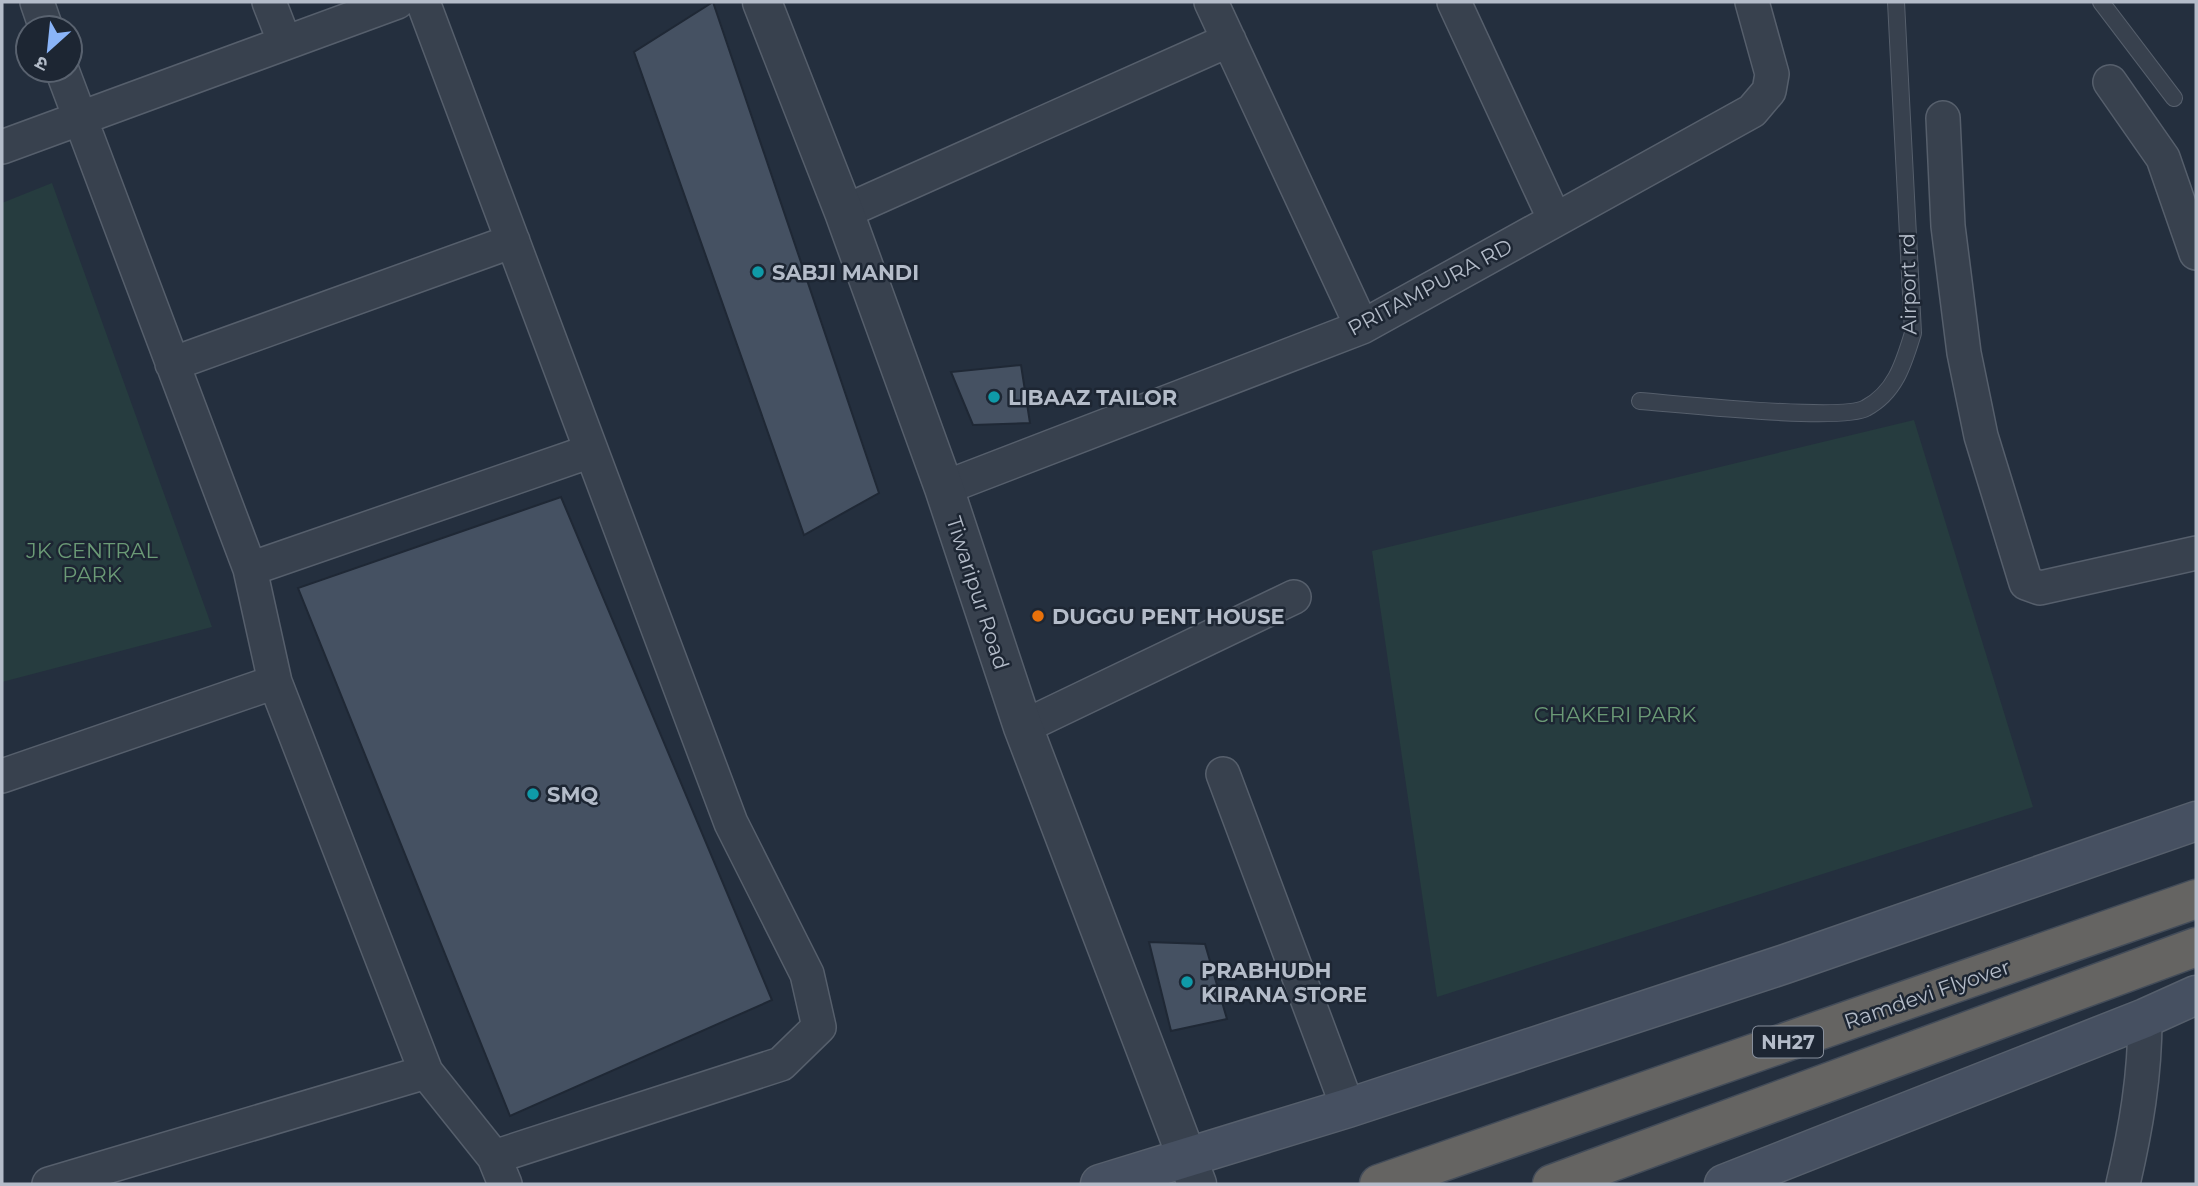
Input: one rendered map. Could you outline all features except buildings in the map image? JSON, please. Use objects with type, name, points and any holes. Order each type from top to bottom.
[{"type":"highway","name":"Ramdevi Flyover","points":[[1379,1184],[2196,899]]},
{"type":"highway","name":"NH27","points":[[1552,1184],[2196,947]]},
{"type":"main road","points":[[1100,1184],[1193,1172],[1348,1108],[1785,964],[2196,821]]},
{"type":"main road","points":[[1724,1184],[2146,1018],[2196,995]]},
{"type":"street","points":[[270,2],[285,43]]},
{"type":"street","points":[[2,147],[397,2]]},
{"type":"street","points":[[67,84],[250,569],[275,682],[426,1072],[500,1171],[781,1064],[819,1027],[807,974],[731,823],[423,2]]},
{"type":"street","name":"Tiwaripur Road","points":[[762,2],[844,212],[944,488],[1023,727],[1193,1172]]},
{"type":"street","points":[[1211,2],[1362,327]]},
{"type":"street","points":[[1454,2],[1555,220]]},
{"type":"street","name":"PRITAMPURA RD","points":[[944,488],[1362,327],[1752,111],[1769,91],[1772,74],[1752,2]]},
{"type":"street","points":[[844,212],[1229,40]]},
{"type":"street","points":[[2110,82],[2163,159],[2196,253]]},
{"type":"street","points":[[1943,118],[1948,226],[1964,353],[1981,436],[2026,583],[2040,588],[2196,553]]},
{"type":"street","points":[[172,364],[513,241]]},
{"type":"street","points":[[250,569],[592,451]]},
{"type":"street","points":[[1023,727],[1294,597]]},
{"type":"street","points":[[2,776],[275,682]]},
{"type":"street","points":[[1223,774],[1348,1108]]},
{"type":"street","points":[[2123,1184],[2138,1119],[2145,1065],[2146,1018]]},
{"type":"street","points":[[49,1184],[426,1072]]},
{"type":"lane","name":"Airport rd","points":[[1640,401],[1833,414],[1866,409],[1899,377],[1913,333],[1896,2]]},
{"type":"lane","points":[[2101,2],[2174,98]]},
{"type":"green space","name":"JK CENTRAL PARK","points":[[52,183],[212,627],[2,682],[2,203]]},
{"type":"green space","name":"CHAKERI PARK","points":[[1914,420],[2033,807],[1437,997],[1372,551]]},
{"type":"place","name":"SABJI MANDI","points":[[758,272]]},
{"type":"place","name":"LIBAAZ TAILOR","points":[[994,397]]},
{"type":"place","name":"DUGGU PENT HOUSE","points":[[1038,616]]},
{"type":"place","name":"SMQ","points":[[533,794]]},
{"type":"place","name":"PRABHUDH KIRANA STORE","points":[[1187,982]]}]
